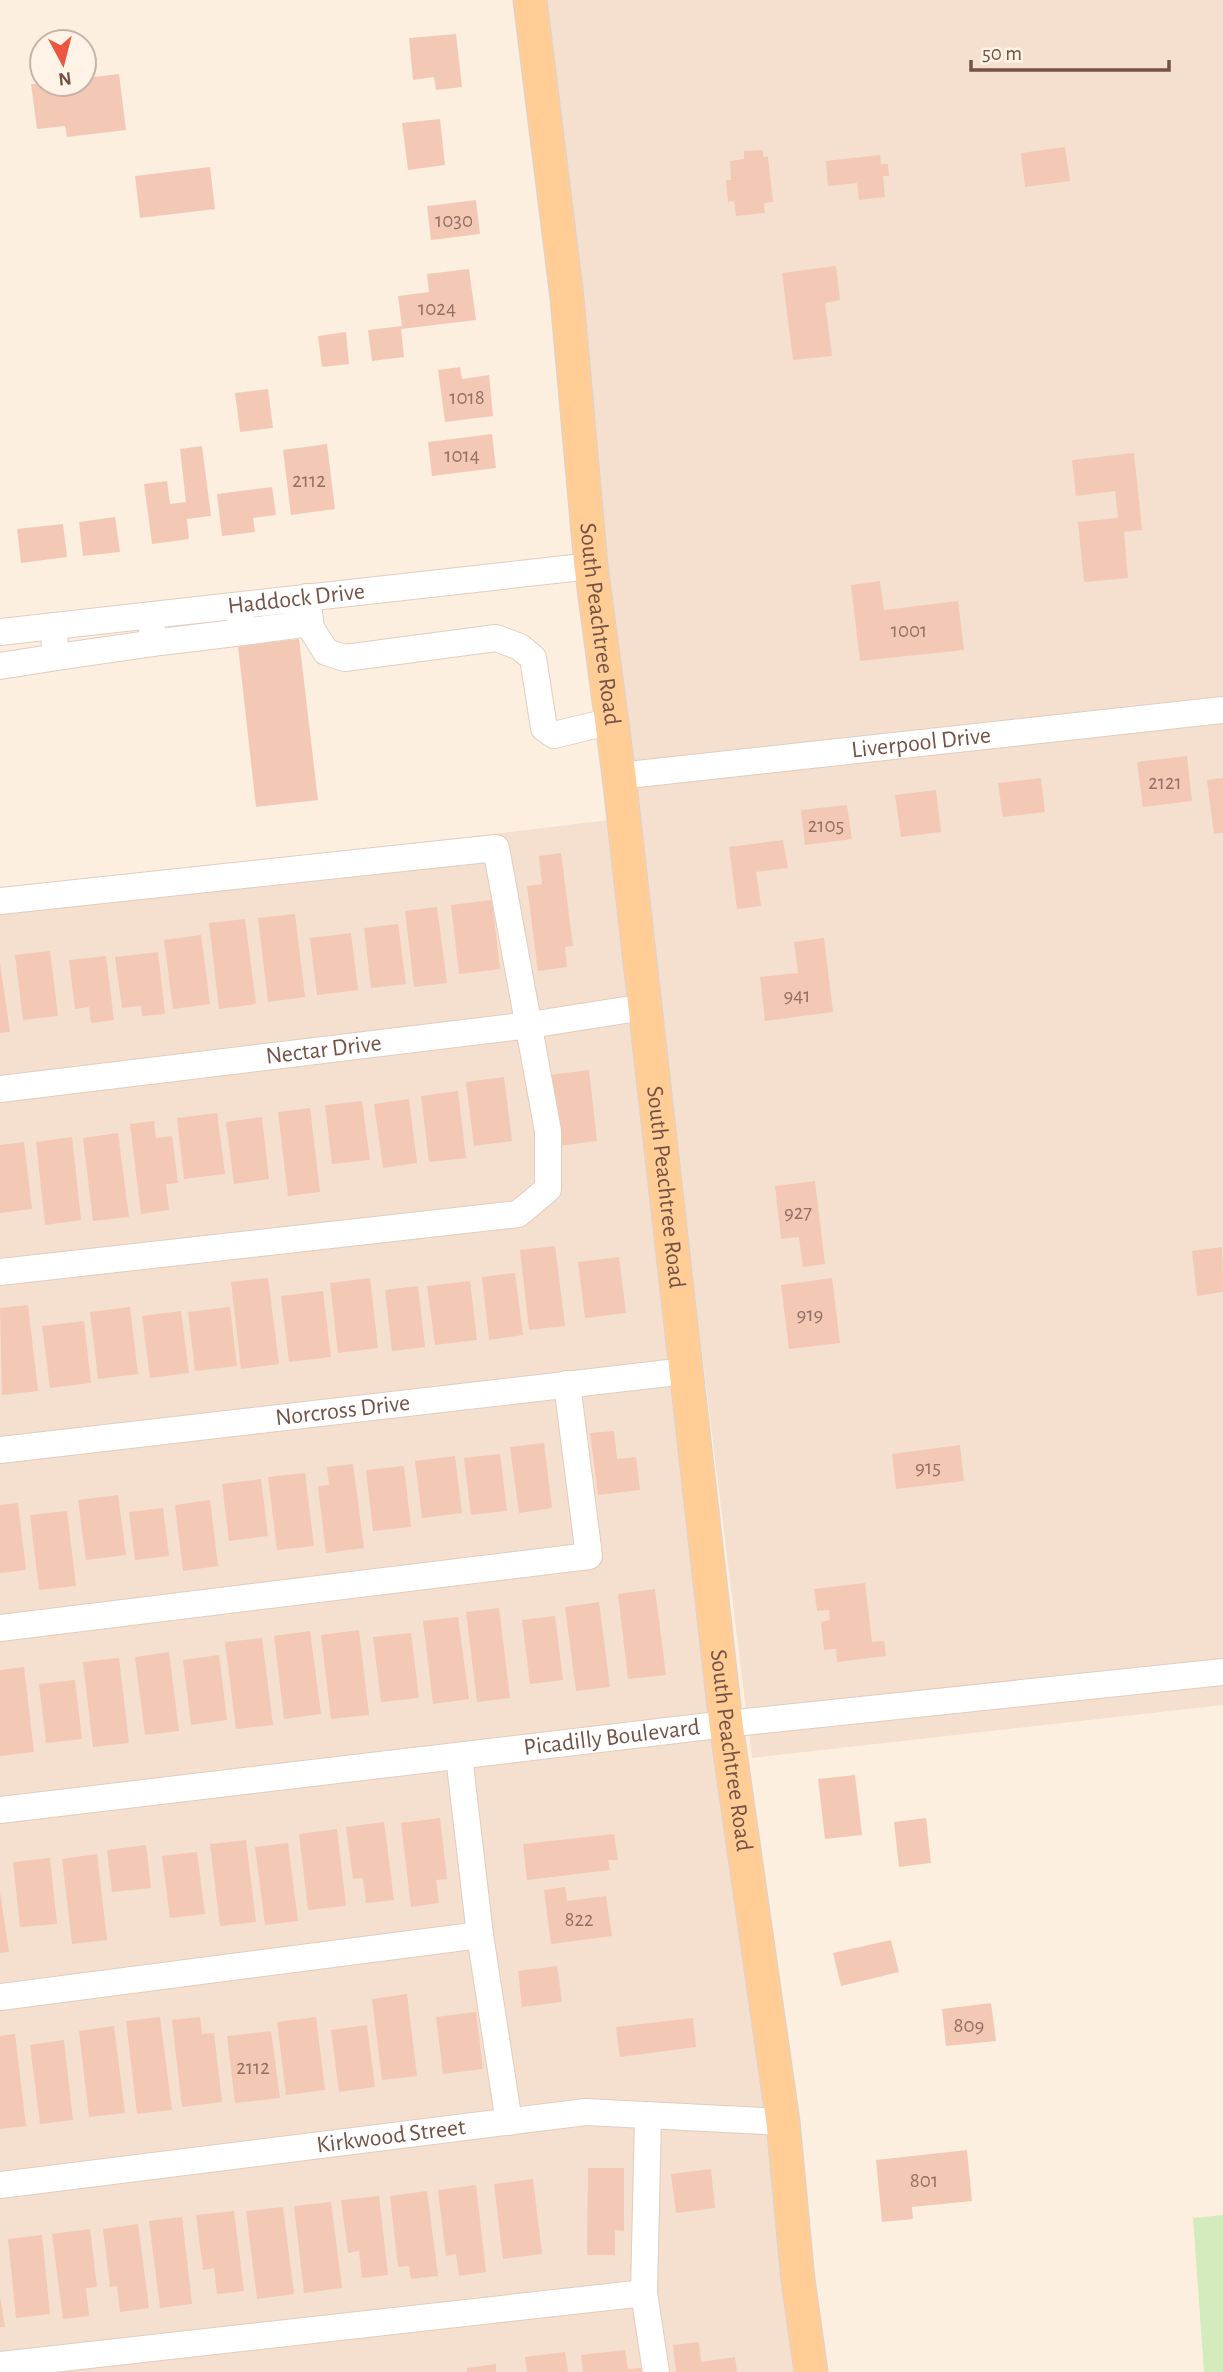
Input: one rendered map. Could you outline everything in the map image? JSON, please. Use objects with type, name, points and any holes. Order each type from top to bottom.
[{"type":"main road","name":"South Peachtree Road","points":[[530,0],[567,298],[591,566],[619,776],[726,1724],[783,2122],[798,2280],[811,2372]]},
{"type":"street","name":"Haddock Drive","points":[[0,632],[238,605],[309,610],[591,566]]},
{"type":"street","points":[[238,605],[241,624],[251,631]]},
{"type":"street","points":[[0,666],[251,631],[309,610],[311,628],[326,652],[345,658],[496,638],[520,647],[533,658],[544,728],[554,735],[612,721]]},
{"type":"street","points":[[150,615],[153,638],[161,642]]},
{"type":"street","points":[[54,626],[55,653],[64,656]]},
{"type":"street","name":"Liverpool Drive","points":[[619,776],[1223,710]]},
{"type":"street","points":[[0,901],[496,848],[548,1131],[548,1189],[518,1214],[0,1272]]},
{"type":"street","name":"Nectar Drive","points":[[0,1089],[530,1025],[644,1007]]},
{"type":"street","name":"Norcross Drive","points":[[0,1450],[685,1371]]},
{"type":"street","points":[[0,1628],[589,1556],[567,1384]]},
{"type":"street","name":"Picadilly Boulevard","points":[[0,1810],[726,1724],[1223,1672]]},
{"type":"street","points":[[459,1756],[480,1935],[509,2122]]},
{"type":"street","points":[[0,1997],[480,1935]]},
{"type":"street","name":"Kirkwood Street","points":[[0,2185],[586,2112],[783,2122]]},
{"type":"street","points":[[648,2116],[644,2293],[656,2372]]},
{"type":"street","points":[[0,2365],[644,2293]]},
{"type":"shaded area","points":[[543,0],[1223,0],[1223,1705],[752,1758],[660,1014]]},
{"type":"shaded area","points":[[609,820],[807,2372],[0,2372],[0,894]]},
{"type":"green space","points":[[1223,2215],[1223,2372],[1204,2372],[1193,2218]]},
{"type":"building","points":[[456,34],[462,87],[436,90],[434,77],[413,80],[409,38]]},
{"type":"building","points":[[119,74],[126,130],[67,137],[65,126],[37,129],[33,98],[98,98],[98,76]]},
{"type":"building","points":[[440,119],[445,165],[408,170],[402,123]]},
{"type":"building","points":[[1065,147],[1070,181],[1025,187],[1021,153]]},
{"type":"building","points":[[763,150],[763,157],[768,157],[773,202],[764,203],[765,213],[736,216],[734,201],[728,202],[726,180],[731,180],[730,161],[744,159],[744,151]]},
{"type":"building","points":[[880,155],[881,164],[888,164],[889,176],[883,176],[885,197],[859,200],[857,183],[828,186],[826,161]]},
{"type":"building","points":[[210,167],[215,209],[140,218],[135,176]]},
{"type":"building","points":[[476,200],[480,234],[431,240],[427,206]]},
{"type":"building","points":[[836,266],[840,300],[825,303],[832,356],[793,360],[782,273]]},
{"type":"building","points":[[469,269],[476,320],[401,329],[404,357],[372,361],[368,330],[402,326],[398,296],[429,292],[427,274]]},
{"type":"building","points":[[346,332],[349,364],[322,367],[318,336]]},
{"type":"building","points":[[460,367],[462,379],[489,375],[493,416],[445,422],[438,370]]},
{"type":"building","points":[[268,389],[273,428],[240,432],[235,393]]},
{"type":"building","points":[[492,434],[496,468],[432,476],[428,442]]},
{"type":"building","points":[[327,444],[335,509],[291,515],[283,450]]},
{"type":"building","points":[[202,446],[211,516],[187,519],[189,539],[152,544],[144,484],[167,481],[170,504],[186,502],[180,449]]},
{"type":"building","points":[[1134,453],[1142,530],[1124,532],[1128,578],[1084,582],[1078,522],[1118,518],[1115,491],[1076,496],[1072,460]]},
{"type":"building","points":[[272,487],[276,515],[253,518],[255,532],[222,536],[217,494]]},
{"type":"building","points":[[115,517],[120,552],[83,556],[79,522]]},
{"type":"building","points":[[63,524],[67,557],[21,563],[17,529]]},
{"type":"building","points":[[880,581],[884,610],[958,601],[964,650],[860,661],[851,585]]},
{"type":"building","points":[[299,639],[318,800],[256,807],[238,646]]},
{"type":"building","points":[[1187,756],[1192,801],[1143,807],[1137,762]]},
{"type":"building","points":[[1041,778],[1045,812],[1003,817],[998,783]]},
{"type":"building","points":[[1223,778],[1223,833],[1214,834],[1207,780]]},
{"type":"building","points":[[936,790],[941,832],[901,837],[895,795]]},
{"type":"building","points":[[847,805],[852,839],[805,845],[801,810]]},
{"type":"building","points":[[783,840],[788,868],[756,872],[761,906],[737,909],[729,847]]},
{"type":"building","points":[[561,853],[573,946],[565,947],[567,967],[538,971],[527,886],[542,884],[539,856]]},
{"type":"building","points":[[492,900],[500,969],[459,974],[451,905]]},
{"type":"building","points":[[437,907],[447,983],[414,987],[405,911]]},
{"type":"building","points":[[295,914],[305,997],[268,1002],[258,918]]},
{"type":"building","points":[[245,919],[256,1004],[219,1009],[209,923]]},
{"type":"building","points":[[398,924],[406,984],[371,988],[364,928]]},
{"type":"building","points":[[351,933],[358,990],[317,995],[310,938]]},
{"type":"building","points":[[201,935],[210,1004],[173,1009],[164,940]]},
{"type":"building","points":[[824,938],[833,1012],[765,1021],[760,977],[798,973],[794,942]]},
{"type":"building","points":[[50,951],[58,1016],[23,1020],[15,955]]},
{"type":"building","points":[[158,952],[165,1014],[142,1016],[141,1006],[122,1008],[115,957]]},
{"type":"building","points":[[106,956],[114,1020],[91,1023],[89,1007],[75,1009],[69,960]]},
{"type":"building","points":[[0,963],[10,1032],[0,1033]]},
{"type":"building","points":[[589,1070],[597,1141],[558,1146],[549,1075]]},
{"type":"building","points":[[504,1077],[512,1141],[474,1146],[466,1082]]},
{"type":"building","points":[[458,1091],[466,1158],[429,1162],[421,1096]]},
{"type":"building","points":[[409,1099],[417,1163],[383,1168],[374,1104]]},
{"type":"building","points":[[362,1101],[370,1160],[332,1164],[325,1105]]},
{"type":"building","points":[[310,1108],[320,1192],[288,1196],[278,1112]]},
{"type":"building","points":[[217,1113],[225,1174],[184,1179],[177,1118]]},
{"type":"building","points":[[262,1117],[269,1179],[234,1184],[226,1122]]},
{"type":"building","points":[[154,1121],[156,1138],[172,1136],[178,1183],[166,1184],[169,1210],[141,1214],[130,1124]]},
{"type":"building","points":[[118,1133],[129,1217],[93,1221],[83,1138]]},
{"type":"building","points":[[72,1137],[81,1220],[45,1225],[36,1142]]},
{"type":"building","points":[[24,1142],[32,1209],[0,1213],[0,1145]]},
{"type":"building","points":[[815,1181],[825,1264],[803,1267],[799,1237],[781,1239],[775,1186]]},
{"type":"building","points":[[555,1246],[565,1326],[529,1330],[520,1250]]},
{"type":"building","points":[[1222,1247],[1223,1292],[1197,1296],[1192,1251]]},
{"type":"building","points":[[619,1257],[626,1313],[585,1318],[578,1262]]},
{"type":"building","points":[[515,1273],[523,1335],[489,1340],[482,1277]]},
{"type":"building","points":[[268,1278],[279,1364],[241,1369],[231,1282]]},
{"type":"building","points":[[370,1278],[378,1348],[338,1353],[330,1283]]},
{"type":"building","points":[[832,1278],[840,1343],[789,1349],[781,1285]]},
{"type":"building","points":[[470,1281],[477,1340],[435,1345],[427,1286]]},
{"type":"building","points":[[418,1286],[425,1347],[392,1351],[385,1290]]},
{"type":"building","points":[[323,1291],[331,1357],[289,1362],[281,1296]]},
{"type":"building","points":[[28,1305],[38,1391],[2,1395],[0,1308]]},
{"type":"building","points":[[130,1307],[138,1374],[98,1379],[90,1312]]},
{"type":"building","points":[[230,1307],[237,1366],[195,1371],[188,1312]]},
{"type":"building","points":[[181,1311],[189,1373],[150,1378],[142,1316]]},
{"type":"building","points":[[84,1321],[91,1383],[50,1388],[42,1326]]},
{"type":"building","points":[[614,1431],[617,1459],[636,1457],[640,1490],[598,1495],[590,1433]]},
{"type":"building","points":[[544,1443],[552,1508],[519,1513],[510,1447]]},
{"type":"building","points":[[960,1445],[964,1481],[896,1489],[892,1454]]},
{"type":"building","points":[[500,1454],[507,1511],[471,1515],[464,1458]]},
{"type":"building","points":[[455,1456],[462,1513],[422,1518],[415,1461]]},
{"type":"building","points":[[353,1464],[364,1548],[326,1553],[318,1486],[329,1485],[327,1467]]},
{"type":"building","points":[[404,1466],[411,1527],[373,1531],[366,1470]]},
{"type":"building","points":[[305,1473],[314,1546],[277,1550],[268,1477]]},
{"type":"building","points":[[261,1479],[268,1536],[229,1541],[222,1484]]},
{"type":"building","points":[[118,1495],[126,1555],[86,1560],[78,1500]]},
{"type":"building","points":[[210,1500],[218,1566],[183,1571],[175,1505]]},
{"type":"building","points":[[18,1503],[26,1570],[0,1573],[0,1505]]},
{"type":"building","points":[[163,1508],[169,1556],[135,1560],[129,1512]]},
{"type":"building","points":[[67,1511],[76,1586],[39,1590],[30,1515]]},
{"type":"building","points":[[865,1583],[872,1642],[884,1641],[886,1656],[837,1662],[836,1649],[824,1650],[821,1622],[830,1620],[829,1610],[817,1611],[814,1589]]},
{"type":"building","points":[[655,1589],[666,1675],[628,1679],[618,1594]]},
{"type":"building","points":[[599,1602],[610,1687],[576,1691],[565,1607]]},
{"type":"building","points":[[499,1608],[510,1698],[477,1702],[466,1612]]},
{"type":"building","points":[[555,1616],[563,1680],[530,1684],[522,1620]]},
{"type":"building","points":[[458,1617],[469,1699],[433,1704],[423,1621]]},
{"type":"building","points":[[359,1630],[369,1715],[331,1719],[321,1635]]},
{"type":"building","points":[[310,1631],[321,1714],[284,1719],[274,1636]]},
{"type":"building","points":[[411,1633],[419,1698],[381,1702],[373,1637]]},
{"type":"building","points":[[262,1638],[273,1725],[236,1729],[225,1642]]},
{"type":"building","points":[[169,1652],[179,1731],[145,1735],[135,1657]]},
{"type":"building","points":[[219,1655],[227,1720],[191,1725],[183,1660]]},
{"type":"building","points":[[119,1658],[129,1743],[93,1747],[83,1662]]},
{"type":"building","points":[[24,1667],[34,1752],[0,1756],[0,1670]]},
{"type":"building","points":[[75,1680],[82,1739],[46,1743],[39,1684]]},
{"type":"building","points":[[855,1775],[862,1835],[825,1839],[818,1779]]},
{"type":"building","points":[[440,1818],[447,1879],[436,1880],[439,1903],[411,1907],[401,1823]]},
{"type":"building","points":[[926,1818],[931,1863],[899,1867],[894,1822]]},
{"type":"building","points":[[384,1822],[394,1900],[366,1903],[363,1878],[353,1879],[346,1827]]},
{"type":"building","points":[[337,1829],[346,1906],[308,1910],[299,1834]]},
{"type":"building","points":[[614,1834],[618,1860],[608,1860],[610,1870],[527,1880],[523,1844]]},
{"type":"building","points":[[246,1840],[256,1922],[220,1926],[210,1844]]},
{"type":"building","points":[[288,1843],[298,1921],[265,1925],[255,1847]]},
{"type":"building","points":[[146,1845],[151,1888],[112,1892],[107,1850]]},
{"type":"building","points":[[197,1852],[205,1914],[170,1918],[162,1856]]},
{"type":"building","points":[[97,1854],[107,1940],[72,1944],[62,1859]]},
{"type":"building","points":[[50,1858],[57,1924],[20,1927],[13,1862]]},
{"type":"building","points":[[565,1887],[567,1901],[606,1896],[612,1936],[551,1944],[544,1890]]},
{"type":"building","points":[[0,1892],[9,1952],[0,1953]]},
{"type":"building","points":[[891,1940],[899,1972],[841,1986],[833,1953]]},
{"type":"building","points":[[557,1966],[562,2002],[522,2007],[518,1971]]},
{"type":"building","points":[[407,1994],[417,2076],[382,2080],[372,1999]]},
{"type":"building","points":[[991,2003],[996,2041],[946,2046],[942,2009]]},
{"type":"building","points":[[476,2012],[483,2069],[443,2074],[436,2017]]},
{"type":"building","points":[[160,2017],[172,2110],[137,2114],[126,2021]]},
{"type":"building","points":[[200,2017],[202,2034],[214,2033],[222,2102],[182,2107],[172,2020]]},
{"type":"building","points":[[316,2017],[325,2090],[286,2095],[277,2022]]},
{"type":"building","points":[[693,2018],[696,2047],[620,2057],[616,2027]]},
{"type":"building","points":[[367,2025],[375,2087],[339,2092],[331,2030]]},
{"type":"building","points":[[114,2026],[125,2113],[89,2117],[79,2031]]},
{"type":"building","points":[[271,2031],[280,2098],[235,2103],[227,2036]]},
{"type":"building","points":[[15,2034],[26,2126],[0,2129],[0,2036]]},
{"type":"building","points":[[64,2040],[73,2120],[40,2124],[30,2045]]},
{"type":"building","points":[[967,2150],[972,2201],[912,2207],[913,2219],[882,2222],[876,2160]]},
{"type":"building","points":[[588,2168],[624,2168],[624,2231],[615,2230],[615,2255],[587,2255]]},
{"type":"building","points":[[711,2169],[715,2208],[676,2213],[671,2174]]},
{"type":"building","points":[[533,2179],[542,2254],[503,2259],[494,2184]]},
{"type":"building","points":[[476,2185],[486,2272],[459,2276],[456,2254],[446,2256],[438,2190]]},
{"type":"building","points":[[427,2191],[438,2276],[411,2279],[409,2266],[398,2267],[390,2196]]},
{"type":"building","points":[[379,2196],[388,2275],[362,2278],[359,2251],[348,2253],[341,2200]]},
{"type":"building","points":[[331,2202],[342,2288],[304,2293],[294,2206]]},
{"type":"building","points":[[283,2207],[294,2294],[257,2299],[246,2211]]},
{"type":"building","points":[[234,2211],[244,2291],[217,2294],[214,2268],[203,2270],[196,2215]]},
{"type":"building","points":[[182,2217],[192,2304],[160,2308],[149,2221]]},
{"type":"building","points":[[138,2224],[149,2308],[120,2312],[117,2286],[110,2287],[103,2229]]},
{"type":"building","points":[[90,2229],[97,2287],[86,2288],[89,2316],[63,2319],[52,2234]]},
{"type":"building","points":[[42,2235],[50,2314],[16,2318],[8,2239]]},
{"type":"building","points":[[0,2297],[5,2327],[0,2327]]},
{"type":"building","points":[[699,2342],[701,2362],[735,2357],[737,2372],[676,2372],[673,2345]]},
{"type":"building","points":[[625,2350],[628,2369],[641,2368],[642,2372],[583,2372],[581,2355]]},
{"type":"building","points":[[565,2352],[568,2372],[527,2372],[525,2357]]},
{"type":"building","points":[[496,2364],[496,2372],[467,2372],[467,2368]]}]
